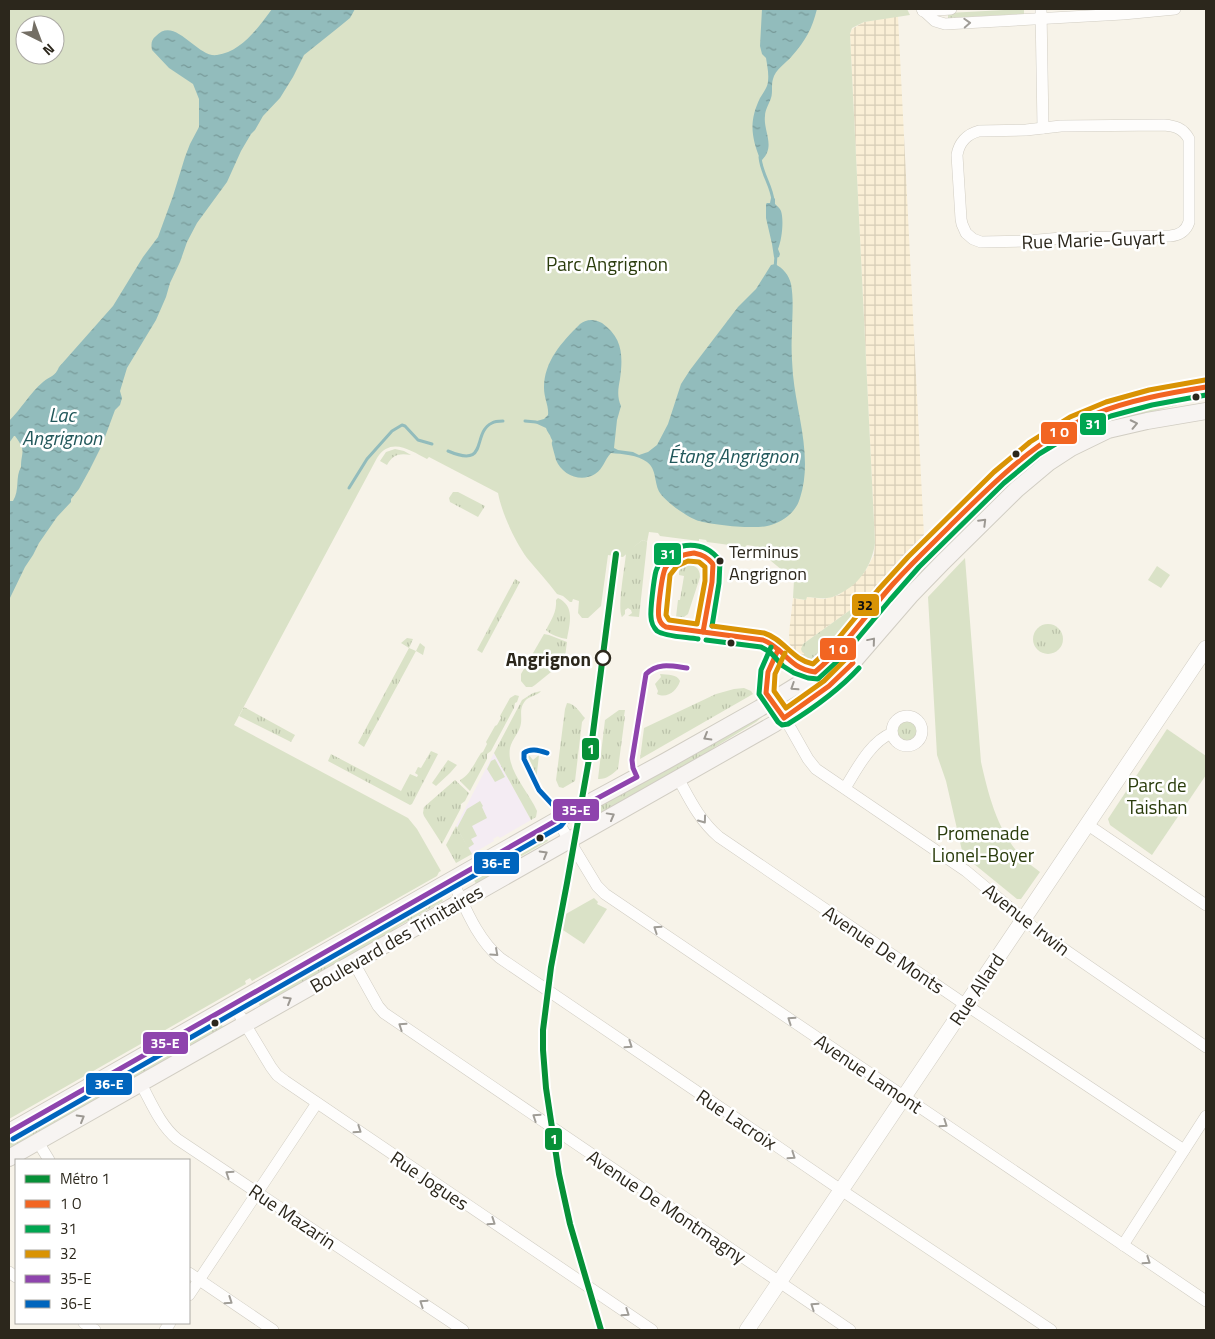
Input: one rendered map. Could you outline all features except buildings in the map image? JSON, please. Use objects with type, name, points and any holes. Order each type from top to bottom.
[{"type":"main road","name":"Boulevard des Trinitaires","points":[[9,1132],[557,820],[772,701],[811,676],[836,654],[857,626],[903,573],[995,481],[1034,448],[1067,427],[1113,408],[1150,398],[1206,388]]},
{"type":"main road","name":"Boulevard des Trinitaires","points":[[9,1158],[784,718],[824,692],[840,678],[910,596],[1001,504],[1026,480],[1071,448],[1108,430],[1206,411]]},
{"type":"street","points":[[922,10],[951,9]]},
{"type":"street","points":[[922,10],[935,21],[945,24],[1041,14],[1138,13],[1175,9]]},
{"type":"street","points":[[1041,14],[1043,128]]},
{"type":"street","name":"Rue Marie-Guyart","points":[[1164,125],[1174,126],[1182,130],[1187,136],[1189,145],[1188,226],[1179,235],[1170,236],[1061,238],[1012,242],[981,242],[973,239],[966,232],[961,219],[957,155],[964,141],[969,135],[979,131],[1043,128],[1061,126],[1164,125]]},
{"type":"street","name":"Rue Allard","points":[[747,1330],[1206,648]]},
{"type":"street","name":"Avenue Irwin","points":[[772,701],[816,769],[966,871],[1023,919],[1065,951],[1206,1047]]},
{"type":"street","points":[[844,788],[870,751],[883,737],[892,733]]},
{"type":"street","name":"Avenue De Monts","points":[[678,778],[700,818],[709,829],[966,1005],[1184,1150]]},
{"type":"street","name":"Avenue Lamont","points":[[557,820],[597,886],[605,894],[1206,1301]]},
{"type":"street","points":[[1088,825],[1206,905]]},
{"type":"street","name":"Rue Lacroix","points":[[452,880],[487,945],[500,958],[1051,1330]]},
{"type":"street","name":"Avenue De Montmagny","points":[[354,963],[378,1006],[384,1013],[850,1330]]},
{"type":"street","name":"Rue Jogues","points":[[234,1004],[277,1075],[652,1330]]},
{"type":"street","name":"Rue Mazarin","points":[[141,1084],[164,1126],[170,1133],[463,1330]]},
{"type":"street","points":[[190,1294],[317,1103]]},
{"type":"street","points":[[1123,1245],[1206,1116]]},
{"type":"street","points":[[38,1142],[47,1159]]},
{"type":"street","points":[[190,1275],[273,1330]]},
{"type":"shaded area","points":[[898,16],[924,536],[867,598],[803,644],[806,654],[799,659],[790,650],[789,633],[793,598],[805,600],[807,597],[824,599],[839,595],[866,570],[874,555],[875,543],[850,34],[852,29],[864,22]]},
{"type":"shaded area","points":[[494,753],[531,820],[500,838],[498,836],[493,839],[494,841],[472,854],[456,826]]},
{"type":"green space","name":"Parc Angrignon","points":[[9,9],[907,9],[910,15],[864,22],[852,28],[850,34],[875,543],[868,565],[860,578],[838,595],[822,598],[807,597],[806,600],[793,598],[794,580],[753,546],[747,545],[745,547],[707,542],[706,540],[699,539],[699,541],[660,536],[658,533],[649,532],[647,542],[641,541],[623,557],[608,555],[601,606],[588,618],[582,618],[578,613],[579,601],[573,599],[570,602],[557,594],[527,558],[510,527],[498,493],[429,457],[427,459],[408,449],[395,447],[383,451],[377,458],[234,725],[408,818],[417,829],[441,871],[437,876],[252,981],[250,978],[245,981],[246,984],[9,1119]]},
{"type":"green space","points":[[1024,9],[1024,14],[948,18],[948,13]]},
{"type":"green space","points":[[1206,395],[1206,399],[1144,414],[1076,439],[834,675],[796,702],[792,695],[849,648],[928,559],[1027,463],[1063,439],[1111,417],[1155,405]]},
{"type":"green space","points":[[395,449],[411,455],[397,455],[387,465],[380,461],[386,452]]},
{"type":"green space","points":[[453,492],[458,492],[485,506],[478,517],[450,502],[449,498]]},
{"type":"green space","points":[[644,540],[647,544],[639,617],[628,616],[632,613],[628,608],[622,617],[621,596],[626,553]]},
{"type":"green space","name":"Promenade Lionel-Boyer","points":[[965,558],[981,762],[984,775],[991,802],[1001,827],[1016,850],[1040,872],[1021,899],[1017,899],[963,855],[946,781],[937,755],[928,597]]},
{"type":"green space","points":[[686,564],[696,567],[700,577],[688,614],[684,617],[676,617],[684,576],[679,575],[679,571]]},
{"type":"green space","points":[[1157,566],[1170,575],[1161,588],[1148,580]]},
{"type":"green space","points":[[515,579],[520,582],[482,653],[477,650]]},
{"type":"green space","points":[[558,598],[563,601],[569,610],[570,621],[567,639],[556,636],[546,630],[556,608],[556,600]]},
{"type":"green space","points":[[867,598],[818,654],[810,661],[799,659],[805,654],[801,649],[803,644]]},
{"type":"green space","points":[[1048,624],[1059,628],[1063,639],[1059,650],[1048,654],[1037,650],[1033,639],[1037,628]]},
{"type":"green space","points":[[544,634],[567,642],[565,657],[535,685],[526,687],[521,681],[521,674]]},
{"type":"green space","points":[[407,638],[413,639],[409,648],[401,643]]},
{"type":"green space","points":[[420,643],[425,647],[423,655],[416,651]]},
{"type":"green space","points":[[409,648],[416,651],[364,747],[358,743]]},
{"type":"green space","points":[[660,674],[674,676],[680,681],[674,691],[668,695],[657,694],[658,691],[655,684],[661,677]]},
{"type":"green space","points":[[744,688],[753,694],[640,759],[644,728],[716,694]]},
{"type":"green space","points":[[541,691],[527,699],[523,704],[520,726],[510,748],[511,764],[537,811],[536,817],[531,820],[494,753],[522,700],[533,693]]},
{"type":"green space","points":[[515,695],[519,696],[517,702],[491,751],[487,754],[487,759],[470,791],[460,780],[469,772],[483,752],[487,744],[486,742],[501,718],[500,716],[510,698]]},
{"type":"green space","points":[[567,703],[575,706],[585,718],[582,722],[575,781],[563,788],[559,787],[556,780]]},
{"type":"green space","points":[[244,707],[295,735],[291,742],[239,716]]},
{"type":"green space","points":[[619,710],[625,710],[625,716],[618,769],[606,778],[598,779],[605,720]]},
{"type":"green space","points":[[759,714],[762,717],[756,722],[715,747],[701,759],[586,825],[579,814]]},
{"type":"green space","points":[[907,721],[914,724],[917,731],[914,738],[907,741],[900,738],[897,731],[900,724]]},
{"type":"green space","name":"Parc de Taishan","points":[[1167,729],[1206,756],[1206,775],[1152,855],[1110,825],[1108,819]]},
{"type":"green space","points":[[525,750],[533,760],[539,755],[536,781],[525,765],[523,754]]},
{"type":"green space","points":[[431,751],[438,754],[410,805],[328,761],[331,754],[401,791],[410,774],[417,777],[418,775],[415,773],[418,767],[421,768]]},
{"type":"green space","points":[[495,759],[505,777],[495,782],[487,769],[491,761]]},
{"type":"green space","points":[[448,760],[457,765],[436,786],[432,783]]},
{"type":"green space","points":[[455,780],[469,793],[461,804],[461,808],[442,844],[424,816],[424,807]]},
{"type":"green space","points":[[480,801],[487,818],[472,826],[477,836],[471,839],[474,844],[468,848],[457,828],[467,809]]},
{"type":"green space","points":[[456,826],[472,854],[456,863],[446,845]]},
{"type":"green space","points":[[544,834],[548,841],[513,861],[478,887],[471,875]]},
{"type":"green space","points":[[439,894],[443,901],[399,926],[381,940],[262,1009],[255,998]]},
{"type":"green space","points":[[594,898],[598,902],[597,904],[607,909],[584,944],[557,926],[557,919]]},
{"type":"green space","points":[[218,1019],[225,1030],[9,1153],[9,1138]]},
{"type":"water","name":"Lac Angrignon","points":[[272,9],[355,9],[350,18],[304,55],[280,98],[263,116],[251,134],[227,182],[197,223],[187,242],[156,320],[127,368],[120,391],[122,398],[120,405],[115,410],[102,445],[71,502],[57,517],[39,543],[9,600],[9,501],[13,501],[15,497],[22,452],[21,445],[15,436],[9,443],[9,421],[38,386],[56,373],[59,367],[113,306],[143,257],[158,237],[185,157],[199,127],[199,99],[193,84],[169,68],[152,50],[152,41],[163,31],[171,31],[209,54],[226,53],[249,38]]},
{"type":"water","points":[[762,9],[817,9],[805,39],[790,59],[778,70],[772,81],[772,96],[765,114],[769,144],[766,155],[762,160],[757,151],[752,128],[756,106],[768,83],[766,58],[762,54],[760,46]]},
{"type":"water","points":[[773,197],[775,204],[781,211],[782,219],[778,249],[780,254],[779,257],[775,258],[766,218],[766,204],[770,203]]},
{"type":"water","name":"Étang Angrignon","points":[[775,264],[785,272],[791,284],[793,302],[793,375],[805,452],[804,483],[796,508],[789,515],[771,525],[756,527],[722,525],[696,520],[676,508],[663,497],[658,489],[654,473],[647,462],[630,455],[611,453],[600,469],[590,477],[573,476],[563,470],[556,460],[552,440],[546,428],[533,422],[544,419],[548,415],[544,388],[547,369],[555,353],[580,324],[591,320],[602,323],[618,341],[621,355],[621,371],[618,393],[621,406],[617,420],[614,448],[639,455],[648,452],[657,445],[668,424],[681,384],[690,370],[738,307],[756,289],[771,265]]},
{"type":"waterway","points":[[760,157],[773,201]]},
{"type":"waterway","points":[[775,269],[776,255]]},
{"type":"waterway","points":[[448,451],[470,456],[475,453],[486,428],[494,422],[503,421]]},
{"type":"waterway","points":[[525,421],[536,422]]},
{"type":"waterway","points":[[349,488],[367,459],[392,431],[402,425],[418,440],[432,444]]},
{"type":"metro line","name":"1","points":[[601,1330],[570,1224],[559,1174],[546,1088],[543,1030],[551,967],[591,748],[616,554]]},
{"type":"transit line","name":"32","points":[[712,626],[764,633],[777,640],[799,658],[813,664],[832,646],[908,557],[994,472],[1030,442],[1070,417],[1106,402],[1149,390],[1205,380]]},
{"type":"transit line","points":[[703,632],[763,640],[798,666],[815,672],[856,630],[883,595],[914,562],[999,478],[1035,449],[1074,424],[1108,409],[1150,398],[1206,387]]},
{"type":"transit line","name":"31","points":[[706,640],[761,647],[770,652],[783,666],[794,673],[818,679],[843,656],[919,567],[1004,483],[1039,454],[1077,431],[1111,416],[1152,405],[1206,395]]},
{"type":"transit line","name":"31","points":[[698,639],[661,633],[653,625],[651,614],[656,571],[661,561],[674,549],[690,545],[699,546],[707,549],[720,561],[719,583],[712,626]]},
{"type":"transit line","points":[[694,553],[705,557],[713,564],[712,582],[703,632],[666,627],[661,624],[659,618],[660,592],[666,567],[678,557],[694,553]]},
{"type":"transit line","name":"32","points":[[688,561],[699,562],[705,567],[705,581],[697,624],[669,620],[666,615],[670,575],[677,566],[688,561]]},
{"type":"transit line","name":"31","points":[[771,647],[761,670],[759,694],[782,725],[788,724],[834,692],[859,668]]},
{"type":"transit line","points":[[778,650],[768,672],[766,693],[784,718],[829,686],[853,663]]},
{"type":"transit line","name":"32","points":[[785,653],[775,674],[774,691],[786,708],[824,681],[847,658]]},
{"type":"transit line","name":"35-E","points":[[9,1132],[557,820],[637,777],[632,760],[646,674],[660,666],[687,668]]},
{"type":"transit line","name":"36-E","points":[[13,1139],[561,826],[564,822],[564,817],[539,790],[524,759],[524,753],[529,750],[547,753]]},
{"type":"place","name":"Terminus Angrignon","points":[[720,561]]},
{"type":"place","name":"Angrignon","points":[[603,658]]}]
